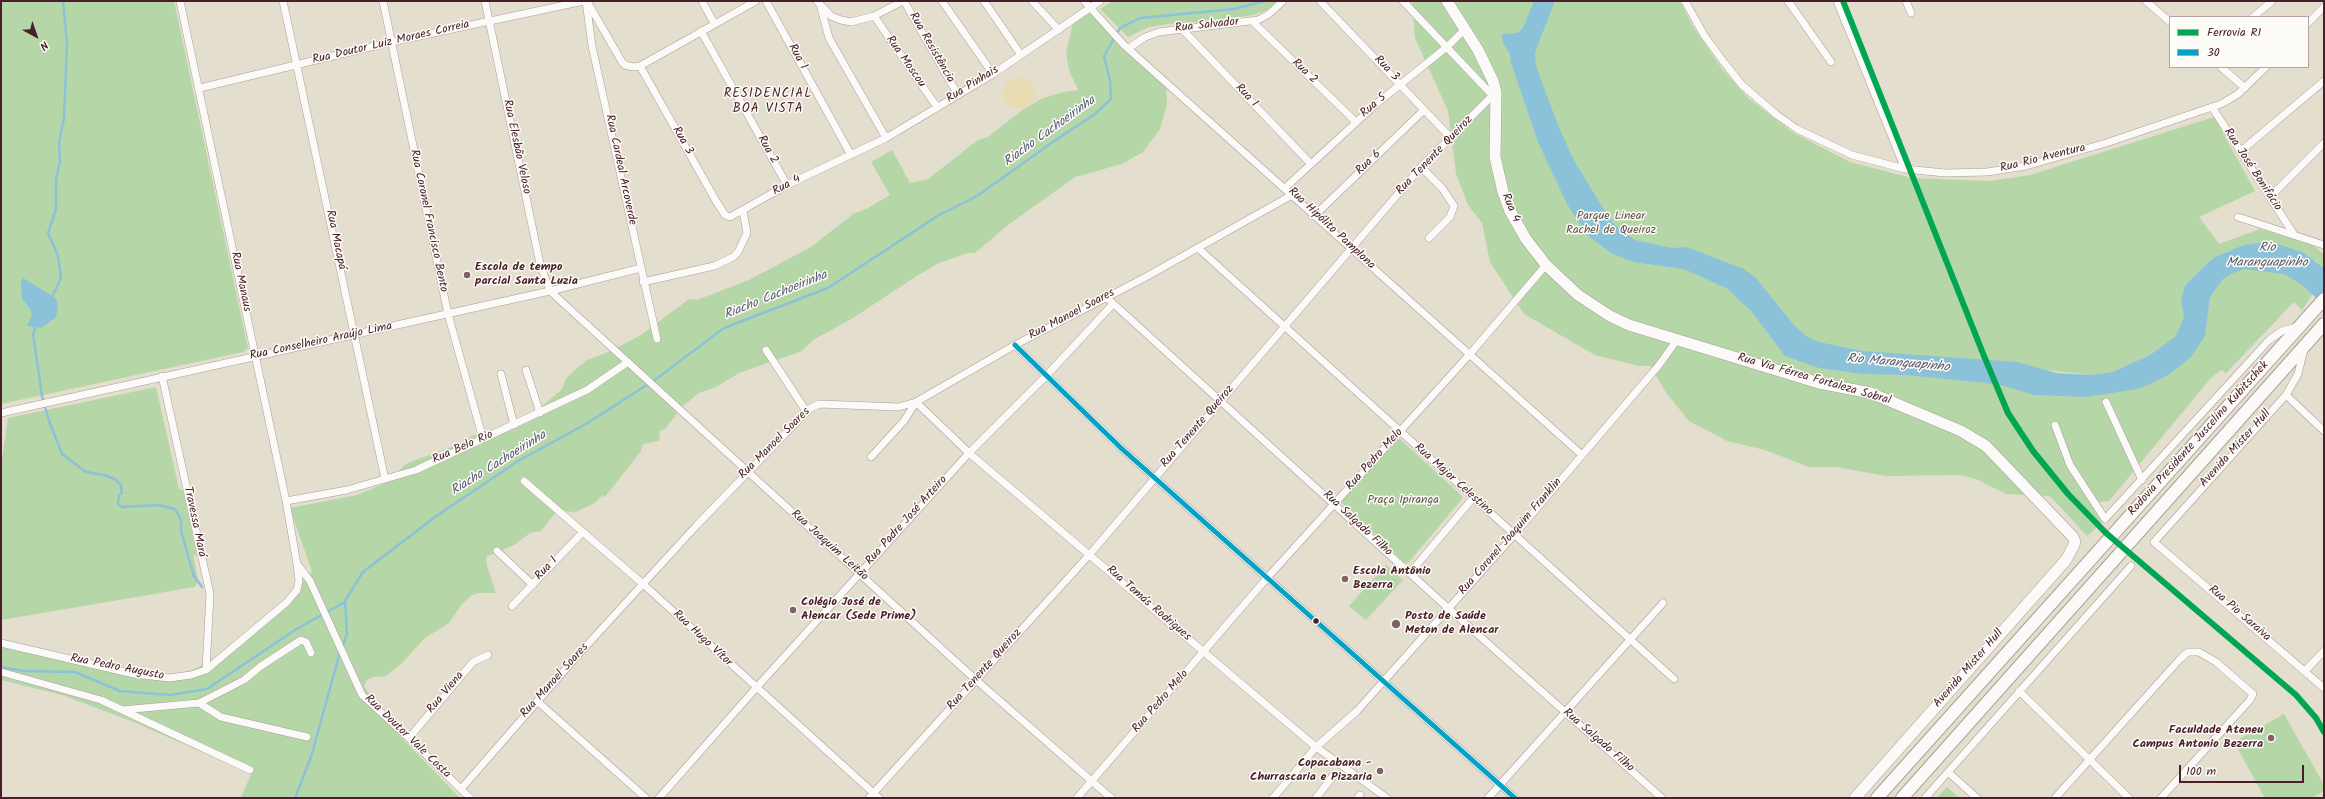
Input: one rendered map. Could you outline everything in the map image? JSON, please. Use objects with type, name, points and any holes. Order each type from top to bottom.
[{"type":"highway","name":"Rodovia Presidente Juscelino Kubitschek","points":[[2074,580],[2324,299]]},
{"type":"highway","name":"Rodovia Presidente Juscelino Kubitschek","points":[[1902,798],[2324,324]]},
{"type":"highway","name":"Avenida Mister Hull","points":[[1877,798],[2074,580]]},
{"type":"main road","name":"Rua 4","points":[[1447,1],[1486,66],[1495,94],[1495,157],[1502,192],[1518,226],[1546,265],[1578,295],[1610,316],[1677,340]]},
{"type":"main road","name":"Rua Via Férrea Fortaleza Sobral","points":[[1677,340],[1819,382],[1871,393],[1977,439],[1997,456],[2073,537]]},
{"type":"main road","name":"Avenida Mister Hull","points":[[1855,798],[2066,560],[2075,542],[2073,537]]},
{"type":"street","name":"Rua Manaus","points":[[180,1],[200,88],[256,356],[286,501],[297,564]]},
{"type":"street","name":"Rua Macapá","points":[[283,1],[386,479]]},
{"type":"street","name":"Rua Coronel Francisco Bento","points":[[383,1],[448,314],[483,439]]},
{"type":"street","name":"Rua Elesbão Veloso","points":[[486,1],[540,264],[550,292]]},
{"type":"street","name":"Rua Doutor Luiz Moraes Correia","points":[[200,88],[391,42],[586,1]]},
{"type":"street","points":[[586,1],[622,62],[625,65],[636,66],[756,1]]},
{"type":"street","name":"Rua Cardeal Arcoverde","points":[[586,1],[592,46],[657,339]]},
{"type":"street","points":[[702,1],[714,23]]},
{"type":"street","name":"Rua 1","points":[[766,1],[851,155]]},
{"type":"street","points":[[817,1],[822,8],[841,20],[861,20],[874,16],[903,1]]},
{"type":"street","name":"Rua Resistência","points":[[903,1],[958,95]]},
{"type":"street","points":[[942,1],[993,74]]},
{"type":"street","points":[[984,1],[1021,56]]},
{"type":"street","points":[[1032,1],[1059,30]]},
{"type":"street","name":"Rua Hipólito Pamplona","points":[[1084,1],[1127,46],[1286,188],[1314,216],[1582,455]]},
{"type":"street","name":"Rua Pinhais","points":[[851,155],[886,138],[993,74],[1100,1]]},
{"type":"street","name":"Rua Salvador","points":[[1127,46],[1152,34],[1252,21],[1269,14],[1283,1]]},
{"type":"street","name":"Rua 3","points":[[1320,1],[1402,85],[1451,138]]},
{"type":"street","points":[[1403,1],[1495,94]]},
{"type":"street","name":"Rua Rio Aventura","points":[[1685,1],[1704,35],[1742,85],[1777,115],[1797,129],[1852,155],[1905,169],[1945,173],[1987,172],[2026,166],[2106,143],[2230,100],[2245,88],[2265,68]]},
{"type":"street","points":[[1788,1],[1831,62]]},
{"type":"street","points":[[1837,1],[1905,169]]},
{"type":"street","points":[[1906,1],[1911,13]]},
{"type":"street","points":[[2146,1],[2169,21]]},
{"type":"street","points":[[2254,16],[2269,2]]},
{"type":"street","points":[[2309,22],[2324,7]]},
{"type":"street","points":[[822,8],[829,38],[886,138]]},
{"type":"street","name":"Rua Moscou","points":[[874,16],[937,108]]},
{"type":"street","name":"Rua 2","points":[[1252,21],[1356,122]]},
{"type":"street","name":"Rua 1","points":[[1182,29],[1311,164]]},
{"type":"street","name":"Rua 5","points":[[1286,188],[1380,100],[1402,85],[1448,46],[1465,29]]},
{"type":"street","name":"Rua 2","points":[[701,31],[787,185]]},
{"type":"street","name":"Rua 3","points":[[636,66],[725,215]]},
{"type":"street","points":[[2222,68],[2245,88]]},
{"type":"street","points":[[2241,151],[2324,81]]},
{"type":"street","name":"Rua Tenente Queiroz","points":[[874,796],[1090,554],[1421,167],[1495,94]]},
{"type":"street","name":"Rua José Bonifácio","points":[[2212,107],[2292,233]]},
{"type":"street","name":"Rua 6","points":[[1314,216],[1424,110]]},
{"type":"street","points":[[2270,197],[2324,143]]},
{"type":"street","name":"Rua 4","points":[[725,215],[730,217],[743,211],[787,185],[851,155]]},
{"type":"street","points":[[1421,167],[1442,188],[1454,206],[1450,217],[1429,238]]},
{"type":"street","name":"Rua Manoel Soares","points":[[461,789],[643,584],[747,471],[806,411],[819,404],[899,407],[916,402],[1015,345],[1198,248],[1292,195]]},
{"type":"street","points":[[644,282],[714,266],[733,257],[738,252],[747,234],[743,211]]},
{"type":"street","points":[[2238,217],[2324,244]]},
{"type":"street","name":"Rua Major Celestino","points":[[1198,248],[1674,679]]},
{"type":"street","name":"Rua Pedro Melo","points":[[1077,798],[1268,578],[1470,354],[1546,265]]},
{"type":"street","name":"Rua Conselheiro Araújo Lima","points":[[1,412],[550,292],[641,268]]},
{"type":"street","name":"Rua Joaquim Leitão","points":[[550,292],[976,680],[1111,798]]},
{"type":"street","name":"Rua Salgado Filho","points":[[1106,297],[1220,402],[1336,504],[1448,608],[1662,798]]},
{"type":"street","name":"Rua Padre José Arteiro","points":[[660,798],[756,688],[969,453],[1046,376],[1113,304]]},
{"type":"street","points":[[2055,424],[2070,465],[2105,519],[2269,340],[2282,331],[2301,325]]},
{"type":"street","name":"Rua Coronel Joaquim Franklin","points":[[1273,798],[1316,747],[1356,711],[1382,680],[1514,535],[1659,365],[1677,340]]},
{"type":"street","points":[[1015,345],[1154,478],[1515,798]]},
{"type":"street","name":"Avenida Mister Hull","points":[[2154,542],[2286,395],[2298,374],[2304,348]]},
{"type":"street","points":[[766,350],[806,411]]},
{"type":"street","name":"Rua Belo Rio","points":[[286,501],[347,490],[416,470],[587,390],[628,362]]},
{"type":"street","points":[[526,370],[540,413]]},
{"type":"street","points":[[501,374],[514,425]]},
{"type":"street","name":"Travessa Mará","points":[[162,376],[210,594],[206,670]]},
{"type":"street","points":[[2286,395],[2324,431]]},
{"type":"street","points":[[871,457],[904,421],[916,402]]},
{"type":"street","name":"Rua Tomás Rodrigues","points":[[916,402],[969,453],[1316,747],[1387,798]]},
{"type":"street","points":[[2106,402],[2142,480]]},
{"type":"street","name":"Rua Hugo Vítor","points":[[524,481],[582,533],[643,584],[874,796]]},
{"type":"street","points":[[1410,573],[1473,498]]},
{"type":"street","name":"Rua 1","points":[[512,606],[582,533]]},
{"type":"street","name":"Rua Pio Saraiva","points":[[2154,542],[2324,688]]},
{"type":"street","points":[[497,551],[533,585]]},
{"type":"street","name":"Rua Pedro Augusto","points":[[1,643],[134,674],[169,678],[206,670],[294,596],[299,581],[297,564]]},
{"type":"street","name":"Rua Doutor Vale Costa","points":[[297,564],[310,580],[362,696],[409,738],[470,798]]},
{"type":"street","points":[[1925,798],[2131,566]]},
{"type":"street","points":[[1488,798],[1663,603]]},
{"type":"street","points":[[122,710],[198,703],[244,680],[261,666],[301,640],[306,642],[311,653]]},
{"type":"street","points":[[2055,798],[2170,669],[2188,652],[2194,651],[2205,655],[2253,694],[2250,700],[2162,798]]},
{"type":"street","points":[[2306,671],[2324,651]]},
{"type":"street","name":"Rua Viena","points":[[409,738],[473,662],[488,655]]},
{"type":"street","points":[[1,672],[94,698],[250,770]]},
{"type":"street","points":[[2019,691],[2129,798]]},
{"type":"street","points":[[538,701],[646,798]]},
{"type":"street","points":[[198,703],[221,717],[307,736]]},
{"type":"street","points":[[1948,772],[1977,798]]},
{"type":"street","points":[[1316,798],[1333,776]]},
{"type":"green space","points":[[1,1],[174,1],[248,348],[243,352],[1,404]]},
{"type":"green space","points":[[1113,1],[1278,1],[1265,11],[1253,15],[1207,22],[1167,24],[1149,27],[1128,37],[1100,9]]},
{"type":"green space","name":"Parque Linear Rachel de Queiroz","points":[[1412,1],[1680,1],[1692,25],[1722,69],[1748,98],[1792,132],[1850,162],[1912,178],[1990,181],[2030,175],[2214,117],[2255,191],[2199,217],[2219,244],[2260,229],[2310,243],[2324,254],[2324,268],[2315,260],[2213,258],[2185,285],[2181,300],[2236,268],[2295,265],[2306,288],[2313,294],[2302,310],[2294,302],[2226,373],[2221,370],[2211,378],[2109,501],[2091,503],[2104,521],[2087,536],[2050,496],[2006,494],[1976,479],[1959,475],[1886,476],[1837,467],[1809,467],[1765,450],[1727,441],[1689,421],[1667,394],[1650,366],[1639,366],[1595,355],[1524,314],[1490,262],[1482,223],[1468,205],[1456,174],[1448,111],[1415,38]],"holes":[[[2174,338],[2141,374],[2041,380],[2038,369],[2090,375],[2112,372],[2150,355]]]},
{"type":"green space","points":[[1085,9],[1166,85],[1167,104],[1160,129],[1143,152],[1122,164],[1075,177],[1008,225],[975,253],[968,253],[939,263],[853,318],[813,340],[802,351],[739,373],[716,387],[699,393],[682,407],[665,429],[660,431],[659,441],[643,444],[641,451],[605,497],[603,495],[595,503],[576,512],[557,511],[541,531],[530,533],[514,545],[486,557],[487,566],[496,593],[477,593],[472,595],[461,605],[449,623],[425,638],[402,663],[386,676],[373,677],[367,680],[364,686],[378,707],[376,711],[460,798],[241,798],[251,774],[136,723],[62,695],[1,680],[1,642],[155,675],[177,674],[192,670],[209,662],[288,597],[312,572],[290,508],[357,495],[393,480],[403,466],[410,462],[460,444],[473,435],[508,427],[540,408],[562,389],[566,378],[587,360],[611,351],[641,335],[689,299],[697,300],[749,280],[811,247],[853,214],[868,208],[890,195],[871,162],[892,150],[910,183],[928,179],[978,140],[988,137],[1021,111],[1043,98],[1078,90],[1069,70],[1066,53],[1074,19]]},
{"type":"green space","points":[[156,387],[179,489],[183,490],[197,556],[193,554],[198,581],[195,587],[1,620],[1,467],[8,418]]},
{"type":"green space","name":"Praça Ipiranga","points":[[1400,439],[1461,495],[1462,499],[1408,563],[1404,562],[1341,502],[1395,441]]},
{"type":"green space","points":[[1386,565],[1403,580],[1366,620],[1349,606]]},
{"type":"green space","points":[[2284,714],[2324,785],[2324,791],[2312,798],[2265,798],[2234,742]]},
{"type":"green space","points":[[1947,787],[1959,798],[1936,798]]},
{"type":"sand","points":[[1016,77],[1022,77],[1032,84],[1035,93],[1034,99],[1028,106],[1022,109],[1016,109],[1006,102],[1003,96],[1003,90],[1010,80]]},
{"type":"water","name":"Rio Maranguapinho","points":[[1534,1],[1555,1],[1535,52],[1536,66],[1559,128],[1575,162],[1607,215],[1616,226],[1635,240],[1672,248],[1686,247],[1744,269],[1756,278],[1793,324],[1806,336],[1819,342],[1862,351],[2017,362],[2057,373],[2090,375],[2112,372],[2150,355],[2176,336],[2184,318],[2181,300],[2185,285],[2213,258],[2244,245],[2266,242],[2278,244],[2304,253],[2324,268],[2324,305],[2301,284],[2284,274],[2245,269],[2230,274],[2223,279],[2210,297],[2205,336],[2191,357],[2170,374],[2137,389],[2087,397],[2034,395],[2004,386],[1986,383],[1905,375],[1863,374],[1819,368],[1785,356],[1752,312],[1728,289],[1684,269],[1633,262],[1611,253],[1587,235],[1567,204],[1538,142],[1511,63],[1510,54],[1503,43],[1502,34],[1517,33],[1523,28]]},
{"type":"water","points":[[23,278],[54,297],[57,301],[58,310],[55,318],[41,328],[27,326],[32,315],[30,309],[22,299],[21,282]]},
{"type":"waterway","points":[[51,299],[61,278],[58,256],[48,233],[56,209],[56,180],[60,161],[59,142],[64,118],[67,44],[63,1]]},
{"type":"waterway","name":"Riacho Cachoeirinha","points":[[342,647],[347,634],[345,601],[363,572],[435,517],[518,461],[586,424],[656,379],[724,328],[828,288],[939,215],[977,196],[1095,114],[1111,99],[1110,81],[1104,56],[1120,28],[1140,18],[1234,9],[1264,1]]},
{"type":"waterway","points":[[36,326],[33,334],[42,396],[49,421],[62,454],[86,472],[104,475],[115,479],[121,485],[122,493],[119,495],[118,504],[122,507],[158,505],[175,509],[181,520],[181,531],[194,576],[202,587]]},
{"type":"waterway","points":[[1,667],[23,671],[75,672],[120,691],[170,695],[207,689],[295,630],[345,602]]},
{"type":"waterway","name":"Riacho Cachoeirinha","points":[[295,798],[311,757],[340,652]]},
{"type":"rail line","name":"R1","points":[[1843,1],[2008,413],[2033,451],[2068,494],[2106,533],[2296,695],[2316,718],[2324,732]]},
{"type":"transit line","name":"30","points":[[1015,345],[1121,448],[1515,798]]},
{"type":"place","name":"Escola de tempo parcial Santa Luzia","points":[[467,275]]},
{"type":"place","name":"Escola Antônio Bezerra","points":[[1345,579]]},
{"type":"place","name":"Colégio José de Alencar (Sede Prime)","points":[[793,610]]},
{"type":"place","name":"Posto de Saúde Meton de Alencar","points":[[1396,624]]},
{"type":"place","name":"Faculdade Ateneu Campus Antonio Bezerra","points":[[2271,738]]},
{"type":"place","name":"Copacabana - Churrascaria e Pizzaria","points":[[1380,771]]},
{"type":"district","name":"RESIDENCIAL BOA VISTA","points":[[768,102]]}]
